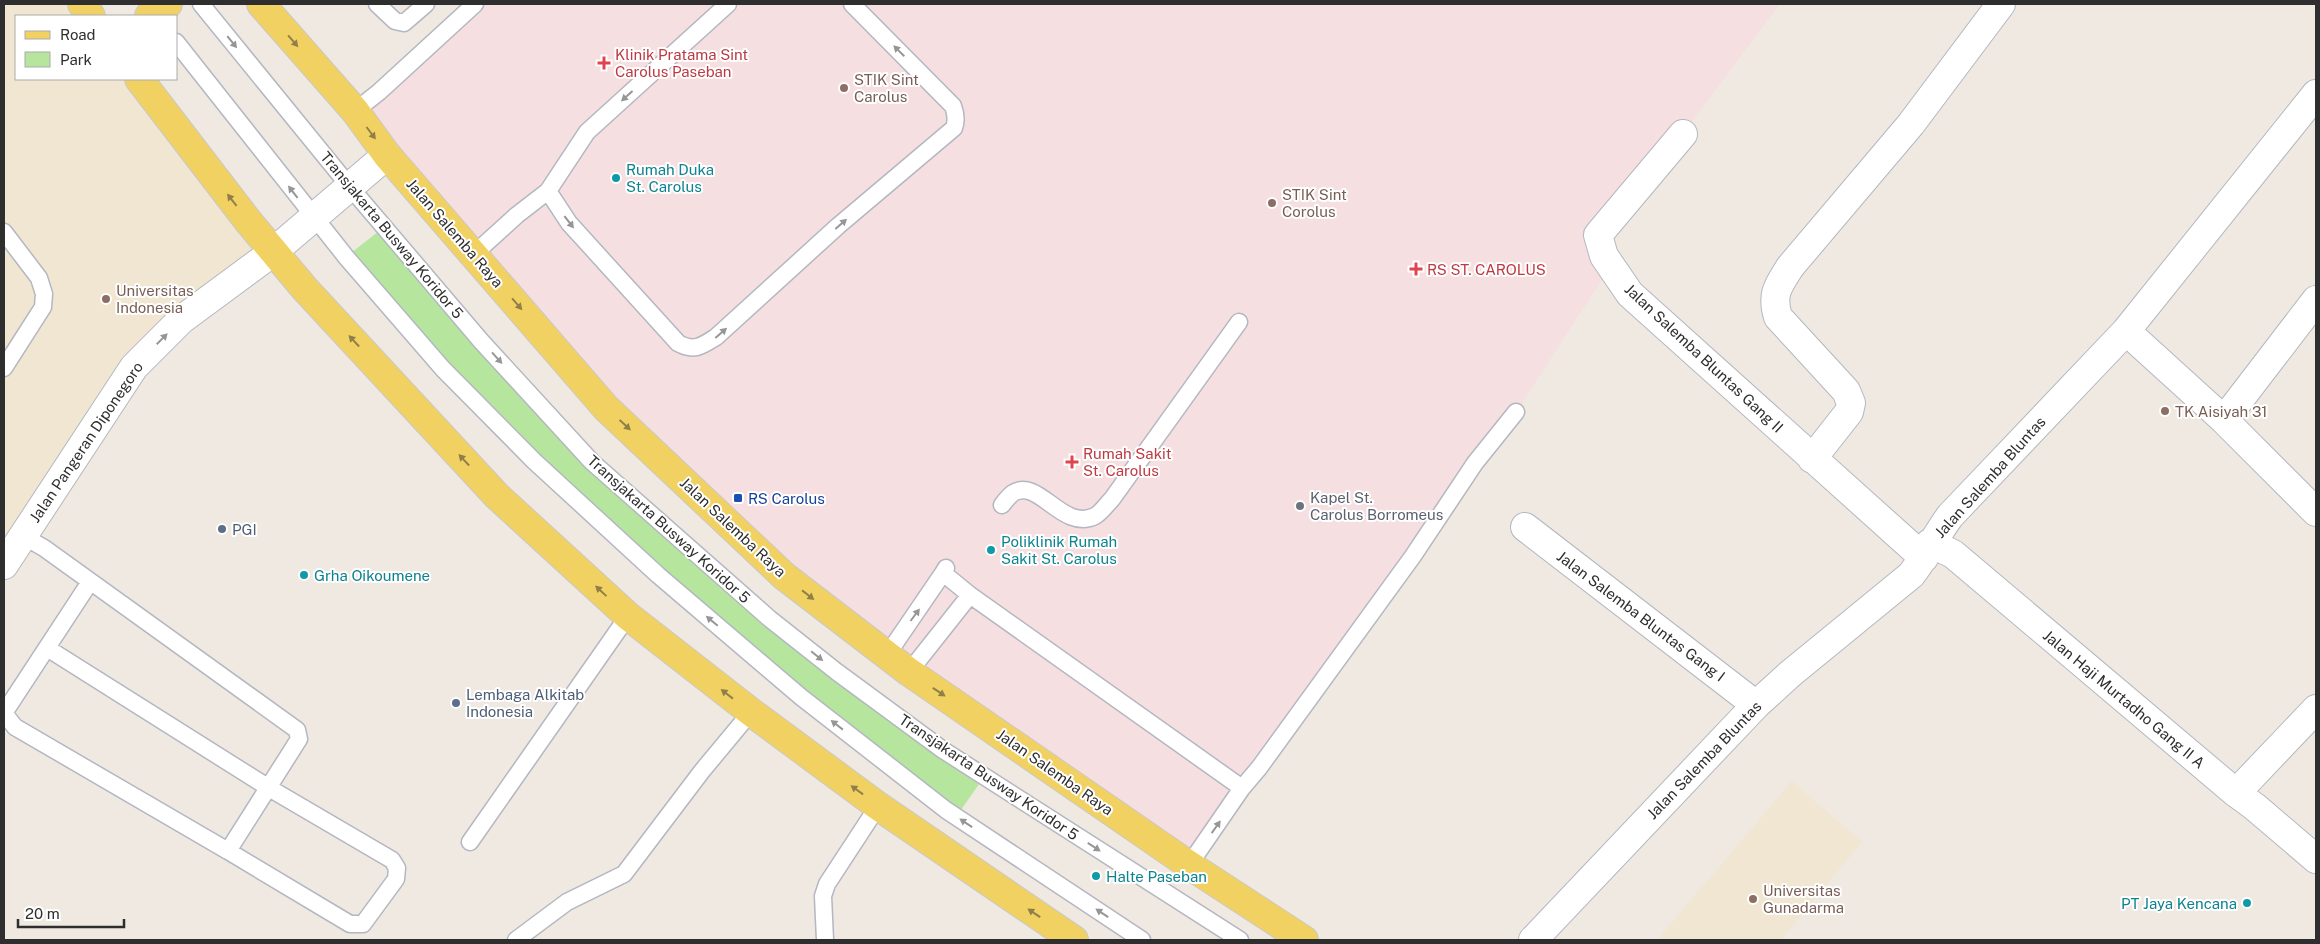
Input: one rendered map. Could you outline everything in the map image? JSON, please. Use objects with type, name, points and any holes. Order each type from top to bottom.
[{"type":"main road","points":[[82,4],[90,15]]},
{"type":"main road","name":"Jalan Salemba Raya","points":[[270,8],[355,111],[387,155],[606,408],[784,576],[909,672],[1189,866],[1304,940]]},
{"type":"main road","points":[[140,80],[273,252],[497,496],[628,616],[750,712],[878,806],[1074,940]]},
{"type":"street","points":[[1812,458],[1849,412],[1851,403],[1846,391],[1778,317],[1774,304],[1776,288],[1790,267],[1910,124],[2001,4]]},
{"type":"street","name":"Jalan Salemba Bluntas","points":[[1533,940],[1756,705],[1790,674],[1911,575],[1950,516],[2126,331],[2316,94]]},
{"type":"street","name":"Jalan Salemba Bluntas Gang II","points":[[1684,134],[1598,235],[1604,256],[1630,294],[1812,458],[1927,550]]},
{"type":"street","name":"Jalan Pangeran Diponegoro","points":[[4,565],[134,367],[181,320],[273,252],[387,155]]},
{"type":"street","points":[[2224,420],[2316,300]]},
{"type":"street","points":[[2126,331],[2224,420],[2316,512]]},
{"type":"street","name":"Jalan Salemba Bluntas Gang I","points":[[1525,527],[1756,705]]},
{"type":"street","name":"Jalan Haji Murtadho Gang II A","points":[[1927,550],[1953,554],[2316,859]]},
{"type":"street","points":[[2236,793],[2316,709]]},
{"type":"lane","name":"Transjakarta Busway Koridor 5","points":[[201,4],[350,187],[486,347],[592,462],[770,619],[837,672],[943,750],[1240,940]]},
{"type":"lane","points":[[377,4],[395,21],[404,23],[426,4]]},
{"type":"lane","points":[[355,111],[384,88],[475,4]]},
{"type":"lane","points":[[474,254],[517,215],[548,191],[587,132],[728,4]]},
{"type":"lane","points":[[548,191],[569,223],[678,343],[688,349],[700,348],[716,337],[838,226],[954,128],[956,113],[953,106],[852,4]]},
{"type":"lane","points":[[178,45],[313,218],[443,369],[534,461],[658,576],[800,697],[946,810],[1142,940]]},
{"type":"lane","points":[[4,232],[10,251],[39,278],[44,294],[43,307],[4,368]]},
{"type":"lane","points":[[1002,505],[1012,494],[1022,490],[1033,492],[1066,515],[1078,519],[1096,515],[1112,499],[1239,322]]},
{"type":"lane","points":[[1189,866],[1242,788],[1259,768],[1413,556],[1476,463],[1516,412]]},
{"type":"lane","points":[[23,536],[44,548],[297,730],[299,739],[228,851]]},
{"type":"lane","points":[[887,655],[945,571],[970,595],[1242,788]]},
{"type":"lane","points":[[47,648],[269,788],[392,860],[397,868],[396,878],[363,924],[350,924],[14,727],[4,713],[90,582]]},
{"type":"lane","points":[[909,672],[970,595]]},
{"type":"lane","points":[[470,842],[628,616]]},
{"type":"lane","points":[[516,940],[567,902],[624,874],[702,771],[750,712]]},
{"type":"lane","points":[[825,940],[823,896],[827,884],[878,806]]},
{"type":"shaded area","name":"Universitas Indonesia","points":[[4,4],[82,4],[91,15],[15,15],[15,80],[141,80],[273,252],[181,320],[4,574]]},
{"type":"shaded area","name":"Rumah Sakit St. Carolus","points":[[477,4],[1780,4],[1683,134],[1598,235],[1611,266],[1516,412],[1190,858],[781,571],[606,408],[355,111]]},
{"type":"shaded area","name":"Universitas Gunadarma","points":[[1792,781],[1862,842],[1781,940],[1657,940]]},
{"type":"green space","points":[[379,231],[592,462],[770,619],[984,777],[956,817],[680,594],[523,449],[346,257]]},
{"type":"place","name":"Klinik Pratama Sint Carolus Paseban","points":[[604,63]]},
{"type":"place","name":"STIK Sint Carolus","points":[[844,88]]},
{"type":"place","name":"Rumah Duka St. Carolus","points":[[616,178]]},
{"type":"place","name":"STIK Sint Corolus","points":[[1272,203]]},
{"type":"place","name":"RS ST. CAROLUS","points":[[1416,269]]},
{"type":"place","name":"Universitas Indonesia","points":[[106,299]]},
{"type":"place","name":"TK Aisiyah 31","points":[[2165,411]]},
{"type":"place","name":"Rumah Sakit St. Carolus","points":[[1072,462]]},
{"type":"place","name":"RS Carolus","points":[[738,498]]},
{"type":"place","name":"Kapel St. Carolus Borromeus","points":[[1300,506]]},
{"type":"place","name":"PGI","points":[[222,529]]},
{"type":"place","name":"Poliklinik Rumah Sakit St. Carolus","points":[[991,550]]},
{"type":"place","name":"Grha Oikoumene","points":[[304,575]]},
{"type":"place","name":"Lembaga Alkitab Indonesia","points":[[456,703]]},
{"type":"place","name":"Halte Paseban","points":[[1096,876]]},
{"type":"place","name":"Universitas Gunadarma","points":[[1753,899]]},
{"type":"place","name":"PT Jaya Kencana","points":[[2247,903]]}]
